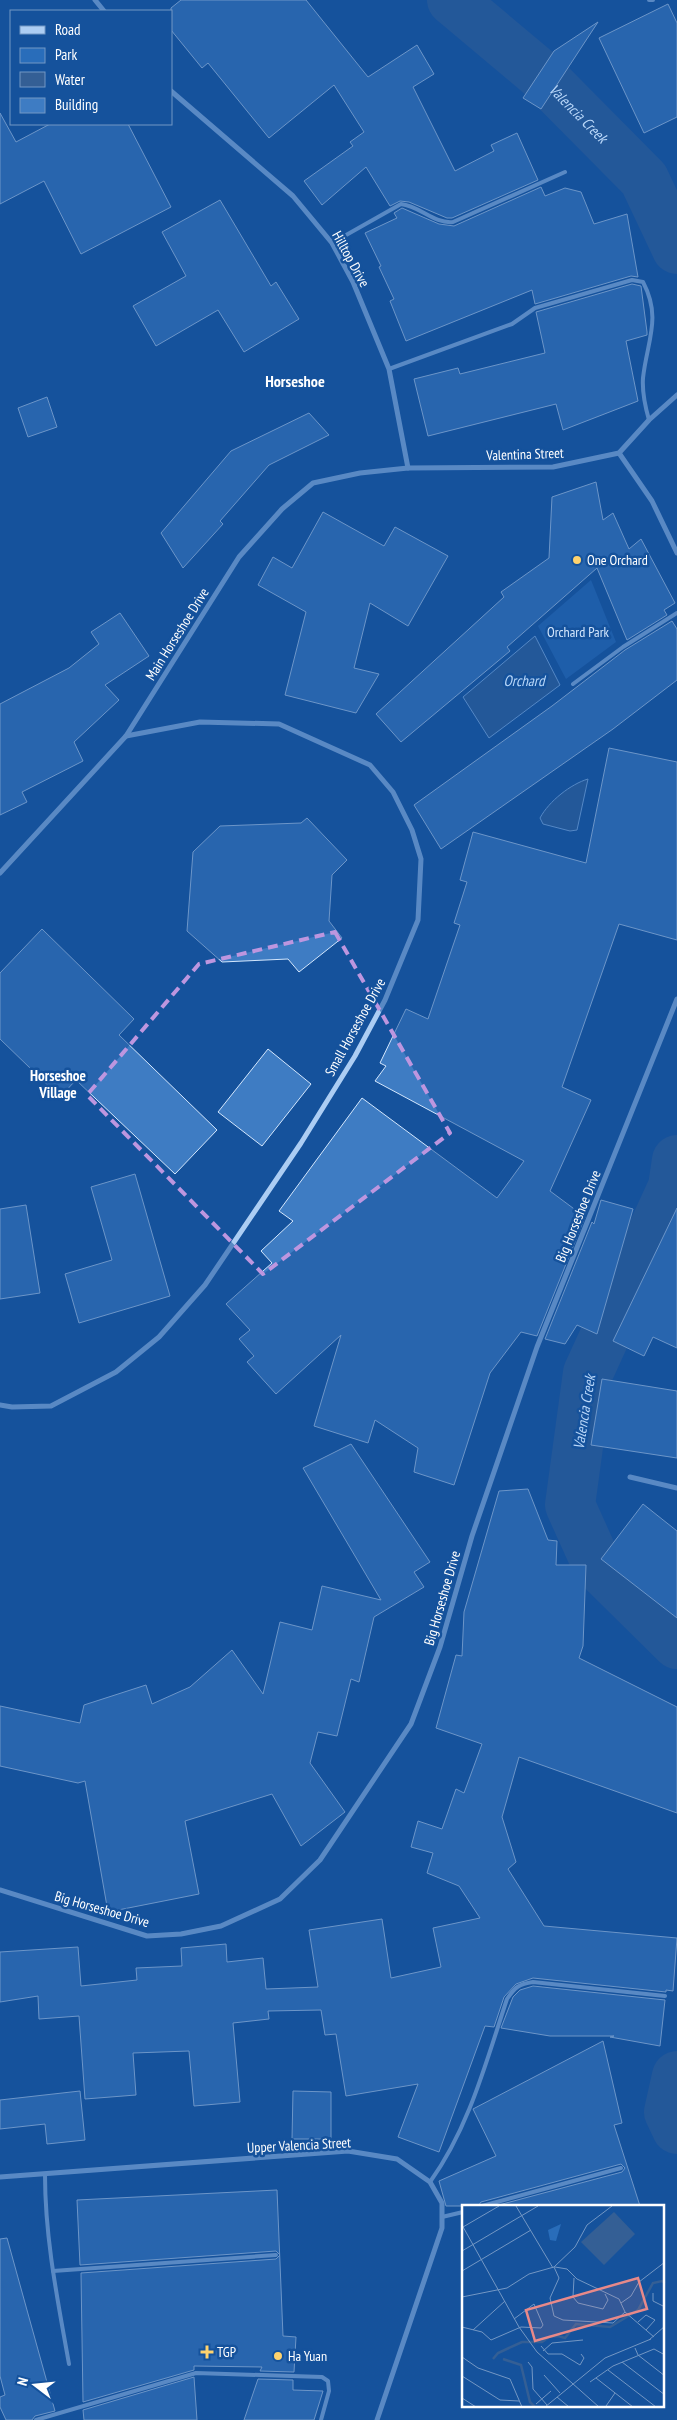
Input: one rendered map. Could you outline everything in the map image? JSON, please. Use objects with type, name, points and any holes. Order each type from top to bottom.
[{"type":"street","points":[[95,0],[103,10]]},
{"type":"street","name":"Hilltop Drive","points":[[172,92],[293,196],[332,243],[353,282],[389,369],[408,468]]},
{"type":"street","points":[[677,394],[648,420],[619,453],[652,501],[677,553]]},
{"type":"street","name":"Valentina Street","points":[[408,468],[553,467],[619,453]]},
{"type":"street","name":"Main Horseshoe Drive","points":[[0,873],[126,736],[240,557],[282,508],[313,483],[360,472],[408,468]]},
{"type":"street","name":"Small Horseshoe Drive","points":[[0,1404],[12,1408],[50,1406],[116,1372],[159,1337],[204,1285],[301,1143],[355,1056],[385,1000],[418,920],[421,859],[418,849],[412,830],[393,792],[370,765],[279,724],[200,722],[126,736]]},
{"type":"street","name":"Big Horseshoe Drive","points":[[0,1890],[147,1936],[181,1934],[221,1926],[280,1899],[320,1860],[411,1724],[440,1647],[472,1536],[537,1347],[677,999]]},
{"type":"street","points":[[630,1477],[677,1488]]},
{"type":"street","name":"Upper Valencia Street","points":[[0,2177],[348,2151],[397,2159],[430,2182],[442,2203],[442,2228],[377,2420]]},
{"type":"lane","points":[[332,243],[401,204],[410,205],[444,223],[454,222],[565,172]]},
{"type":"lane","points":[[389,369],[512,324],[535,308],[632,280],[642,282],[651,297],[654,327],[643,378],[648,420]]},
{"type":"lane","points":[[573,684],[623,648],[677,613]]},
{"type":"lane","points":[[430,2182],[447,2158],[463,2126],[507,2000],[515,1987],[520,1984],[533,1982],[665,1996]]},
{"type":"lane","points":[[486,2205],[622,2168]]},
{"type":"lane","points":[[45,2175],[45,2203],[53,2271],[69,2364]]},
{"type":"lane","points":[[442,2218],[462,2212]]},
{"type":"lane","points":[[53,2271],[276,2255]]},
{"type":"lane","points":[[36,2420],[196,2373],[322,2377],[328,2382],[328,2391],[321,2420]]},
{"type":"highlighted area","points":[[335,932],[450,1133],[263,1274],[87,1095],[199,964]]},
{"type":"green space","name":"Orchard Park","points":[[591,580],[616,642],[566,679],[538,626]]},
{"type":"water","name":"Orchard","points":[[535,636],[560,685],[489,738],[463,697]]},
{"type":"water","points":[[588,779],[577,830],[570,831],[543,824],[540,818],[549,805],[561,794],[581,781]]},
{"type":"building","points":[[181,0],[306,0],[368,77],[417,45],[434,74],[413,87],[455,171],[494,151],[491,145],[517,133],[538,180],[452,218],[447,218],[409,202],[400,201],[390,206],[366,167],[322,205],[304,181],[353,146],[350,142],[364,132],[334,85],[269,138],[208,63],[202,68],[172,31],[171,8]]},
{"type":"building","points":[[668,4],[677,23],[677,117],[644,133],[599,38]]},
{"type":"building","points":[[598,22],[541,109],[523,98],[554,51]]},
{"type":"building","points":[[0,113],[16,142],[48,125],[129,125],[171,207],[81,254],[44,181],[0,204]]},
{"type":"building","points":[[541,187],[545,196],[565,188],[581,192],[594,224],[627,214],[638,277],[631,276],[535,304],[532,290],[406,341],[390,301],[394,299],[365,233],[397,218],[394,213],[402,208],[439,224],[454,226]]},
{"type":"building","points":[[220,200],[271,286],[276,282],[299,319],[244,352],[218,310],[156,346],[133,306],[186,276],[162,232]]},
{"type":"building","points":[[632,284],[641,286],[647,332],[647,335],[626,341],[638,401],[563,430],[556,404],[428,436],[414,379],[458,368],[460,374],[545,353],[536,312]]},
{"type":"building","points":[[47,397],[57,427],[28,437],[18,408]]},
{"type":"building","points":[[309,413],[329,435],[269,465],[220,521],[223,524],[183,568],[161,533],[231,451]]},
{"type":"building","points":[[596,482],[603,520],[613,513],[629,549],[641,539],[675,603],[664,610],[667,615],[627,640],[597,568],[507,647],[510,651],[401,742],[376,714],[504,597],[501,592],[549,558],[552,497]]},
{"type":"building","points":[[323,512],[384,546],[395,527],[448,556],[408,626],[370,603],[354,668],[379,674],[356,713],[285,695],[306,612],[258,585],[273,557],[292,568]]},
{"type":"building","points":[[120,613],[149,656],[105,685],[119,700],[74,742],[83,761],[22,792],[27,802],[0,815],[0,704],[69,668],[99,644],[91,632]]},
{"type":"building","points":[[672,621],[677,629],[677,680],[613,729],[441,849],[414,805],[552,706],[625,650]]},
{"type":"building","points":[[609,748],[677,762],[677,940],[619,924],[562,1087],[591,1100],[550,1191],[585,1217],[537,1336],[521,1332],[490,1373],[454,1485],[414,1472],[418,1448],[375,1420],[368,1443],[314,1426],[341,1335],[276,1394],[247,1362],[254,1356],[239,1339],[250,1330],[226,1304],[272,1263],[261,1251],[293,1221],[279,1211],[362,1098],[497,1198],[524,1161],[375,1081],[386,1066],[380,1063],[406,1009],[428,1019],[460,925],[454,923],[467,882],[460,880],[473,832],[586,863]]},
{"type":"building","points":[[307,818],[347,860],[332,875],[329,921],[342,938],[299,972],[288,959],[222,962],[187,931],[193,852],[220,826],[301,823]]},
{"type":"building","points":[[42,929],[134,1019],[119,1035],[217,1130],[175,1174],[76,1080],[60,1097],[0,1039],[0,973]]},
{"type":"building","points":[[268,1049],[311,1084],[262,1146],[218,1112]]},
{"type":"building","points":[[135,1174],[170,1296],[79,1323],[65,1274],[112,1260],[91,1187]]},
{"type":"building","points":[[601,1200],[633,1209],[597,1334],[577,1325],[565,1344],[545,1339],[592,1222],[594,1224]]},
{"type":"building","points":[[26,1205],[40,1293],[0,1299],[0,1209]]},
{"type":"building","points":[[677,1208],[677,1348],[653,1337],[644,1356],[613,1341]]},
{"type":"building","points":[[602,1379],[677,1391],[677,1458],[591,1445]]},
{"type":"building","points":[[351,1444],[430,1562],[414,1572],[424,1587],[374,1617],[359,1682],[351,1679],[337,1736],[318,1732],[310,1763],[345,1812],[301,1846],[272,1794],[185,1821],[199,1894],[108,1912],[85,1781],[78,1783],[0,1766],[0,1706],[80,1723],[84,1705],[146,1685],[152,1704],[190,1687],[232,1650],[263,1694],[280,1622],[312,1630],[322,1586],[381,1600],[303,1468]]},
{"type":"building","points":[[528,1489],[548,1540],[557,1541],[556,1565],[586,1565],[583,1646],[579,1658],[677,1707],[677,1813],[519,1757],[502,1817],[516,1862],[508,1869],[544,1926],[677,1938],[673,1991],[666,1990],[666,1992],[533,1978],[516,1984],[504,1997],[494,2027],[485,2026],[439,2152],[398,2137],[418,2084],[346,2096],[336,2034],[325,2035],[321,2010],[268,2011],[269,2019],[233,2023],[240,2102],[194,2106],[189,2051],[133,2053],[136,2095],[85,2099],[79,2016],[39,2019],[38,1996],[0,2002],[0,1952],[78,1947],[81,1986],[137,1980],[136,1968],[182,1966],[181,1948],[226,1944],[227,1962],[263,1958],[266,1989],[318,1987],[309,1930],[382,1919],[391,1978],[441,1967],[433,1928],[480,1918],[459,1886],[427,1873],[433,1853],[411,1847],[418,1821],[442,1829],[456,1789],[464,1793],[482,1744],[436,1728],[456,1655],[462,1656],[464,1612],[499,1491]]},
{"type":"building","points":[[643,1504],[677,1531],[677,1618],[601,1559]]},
{"type":"building","points":[[533,1986],[665,2000],[660,2046],[610,2037],[614,2036],[550,2036],[501,2028],[513,1997],[520,1990]]},
{"type":"building","points":[[603,2041],[622,2123],[614,2125],[640,2205],[499,2205],[622,2172],[625,2168],[621,2164],[481,2202],[479,2205],[446,2206],[439,2181],[496,2156],[473,2109]]},
{"type":"building","points":[[80,2091],[85,2140],[47,2144],[45,2124],[0,2129],[0,2100]]},
{"type":"building","points":[[293,2091],[331,2092],[331,2139],[292,2139]]},
{"type":"building","points":[[277,2190],[280,2255],[276,2251],[80,2265],[77,2200]]},
{"type":"building","points":[[7,2238],[55,2411],[35,2416],[32,2420],[6,2420],[0,2407],[0,2397],[5,2395],[0,2376],[0,2239]]},
{"type":"building","points":[[280,2255],[283,2336],[296,2337],[294,2372],[260,2371],[262,2367],[194,2366],[194,2370],[83,2402],[81,2273],[276,2259]]},
{"type":"building","points":[[194,2377],[197,2420],[84,2420],[83,2410]]},
{"type":"building","points":[[258,2379],[293,2380],[293,2390],[323,2391],[314,2420],[244,2420]]},
{"type":"waterway","name":"Valencia Creek","points":[[452,0],[540,74],[644,179],[677,249]]},
{"type":"waterway","name":"Valencia Creek","points":[[677,1160],[673,1187],[588,1373],[570,1505],[597,1565],[677,1644]]},
{"type":"waterway","name":"Valencia Creek","points":[[677,2076],[669,2112],[677,2129]]},
{"type":"place","name":"One Orchard","points":[[577,560]]},
{"type":"place","name":"TGP","points":[[207,2352]]},
{"type":"place","name":"Ha Yuan","points":[[278,2356]]},
{"type":"district","name":"Horseshoe","points":[[295,381]]},
{"type":"district","name":"Horseshoe Village","points":[[58,1084]]}]
